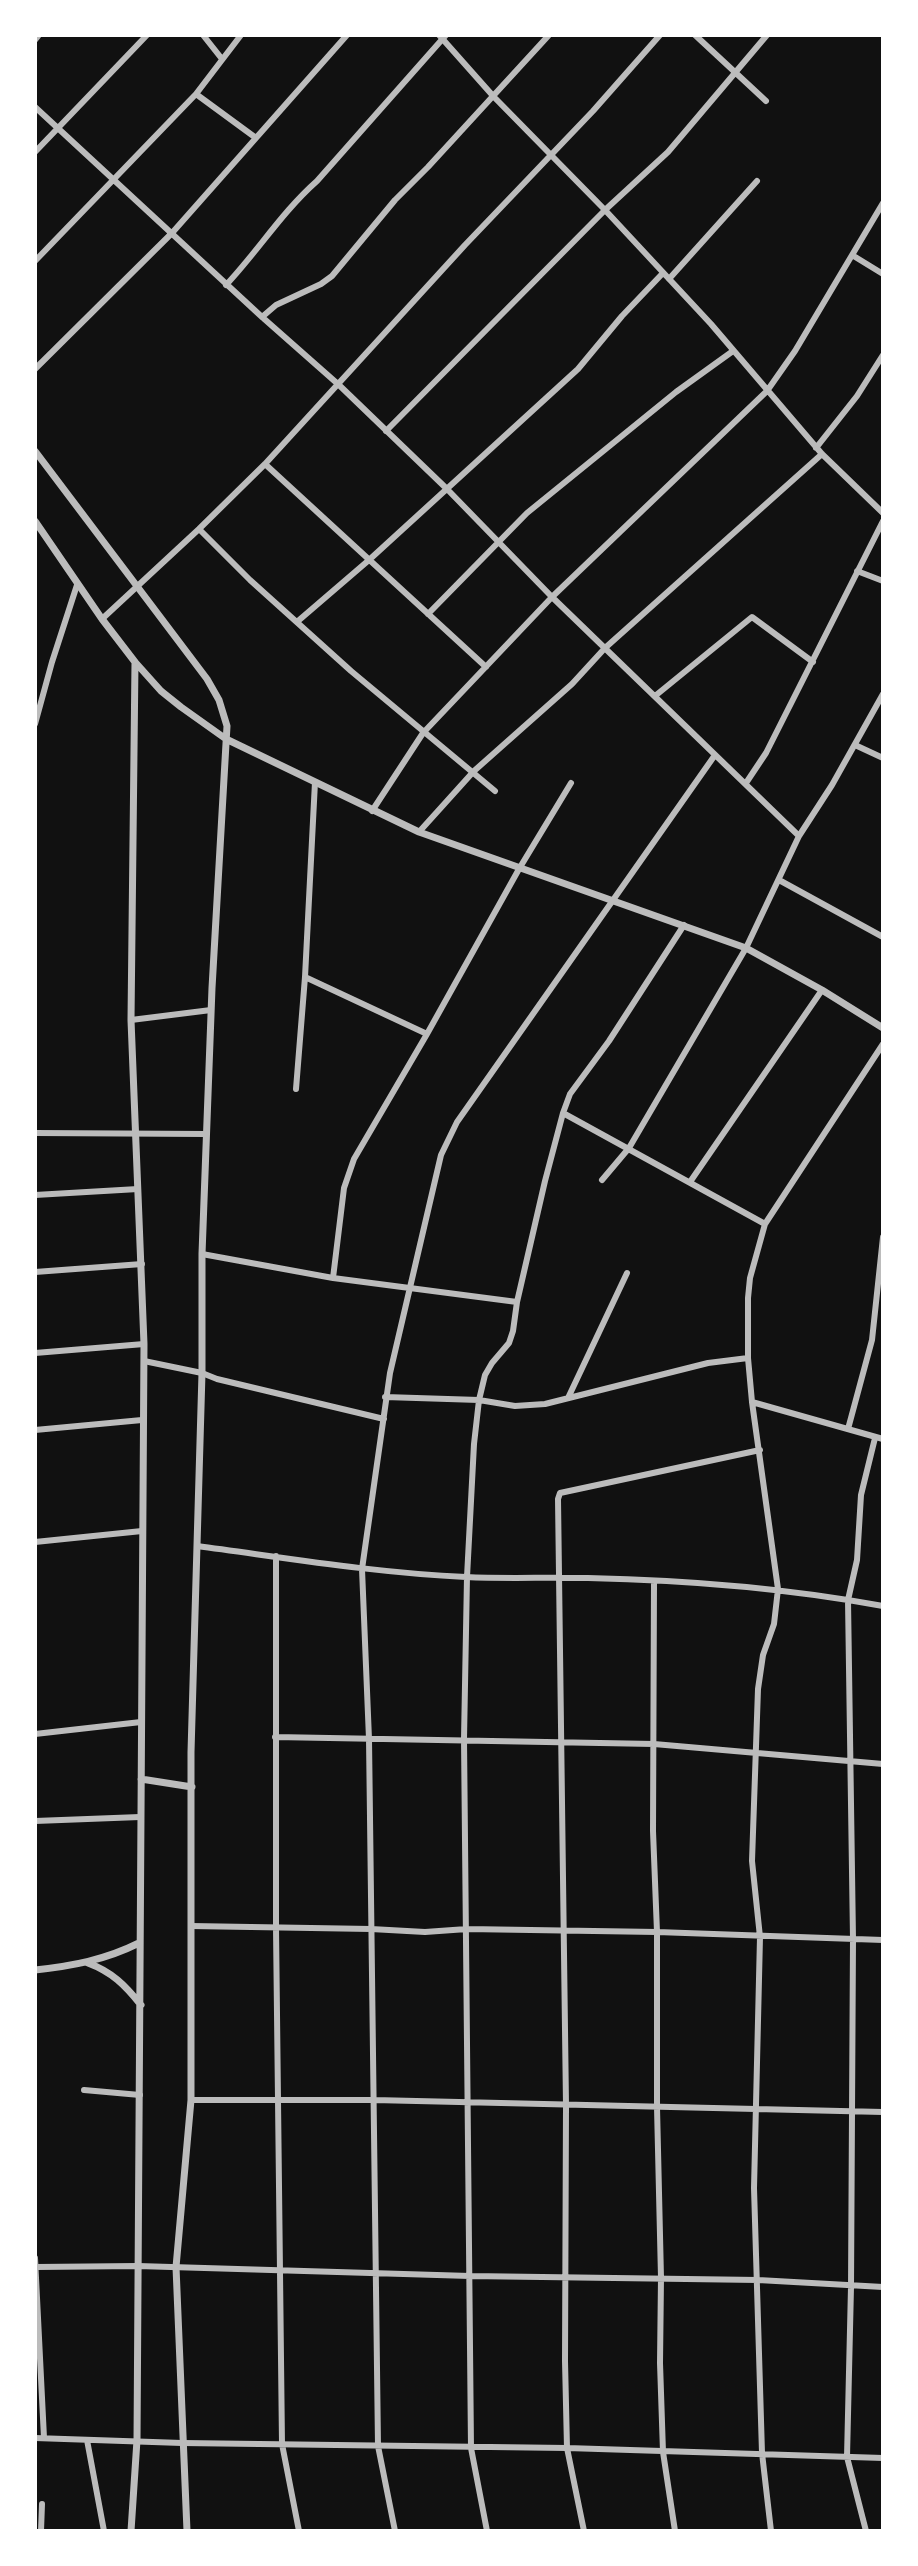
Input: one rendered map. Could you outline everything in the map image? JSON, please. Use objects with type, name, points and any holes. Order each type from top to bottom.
[{"type":"street","points":[[35,40],[39,35]]},
{"type":"street","points":[[35,152],[147,35]]},
{"type":"street","points":[[203,35],[222,59]]},
{"type":"street","points":[[35,261],[196,94],[241,35]]},
{"type":"street","points":[[35,369],[172,233],[347,35]]},
{"type":"street","points":[[262,317],[276,305],[332,276],[395,200],[550,35]]},
{"type":"street","points":[[102,619],[265,464],[660,35]]},
{"type":"street","points":[[695,35],[766,101]]},
{"type":"street","points":[[386,431],[605,210],[668,152],[767,35]]},
{"type":"street","points":[[226,285],[251,258],[296,200],[317,181],[442,36],[494,97],[663,273],[819,451],[883,513]]},
{"type":"street","points":[[196,94],[256,138]]},
{"type":"street","points":[[35,107],[226,285],[340,385],[447,489],[496,542],[799,836]]},
{"type":"street","points":[[668,279],[757,181]]},
{"type":"street","points":[[372,811],[423,733],[552,597],[767,391],[795,351],[883,203]]},
{"type":"street","points":[[852,255],[883,274]]},
{"type":"street","points":[[298,621],[369,560],[578,369],[622,316],[663,273]]},
{"type":"street","points":[[428,614],[527,513],[644,418],[733,351]]},
{"type":"street","points":[[419,832],[474,771],[572,684],[606,648],[819,451],[883,355]]},
{"type":"street","points":[[35,451],[207,679],[225,715],[202,1254],[202,1373],[191,1752],[191,2099],[176,2267],[187,2531]]},
{"type":"street","points":[[265,464],[486,667]]},
{"type":"street","points":[[35,521],[135,662],[161,691],[226,739],[419,832],[746,948],[883,1028]]},
{"type":"street","points":[[746,783],[766,753],[883,521]]},
{"type":"street","points":[[199,529],[250,580],[423,733],[474,771],[495,791]]},
{"type":"street","points":[[858,571],[883,581]]},
{"type":"street","points":[[35,724],[78,585]]},
{"type":"street","points":[[655,696],[752,617],[813,662]]},
{"type":"street","points":[[131,2531],[136,2440],[141,2005],[139,1943],[144,1361],[131,1020],[135,662]]},
{"type":"street","points":[[602,1180],[629,1147],[746,948],[799,836],[883,694]]},
{"type":"street","points":[[855,745],[883,758]]},
{"type":"street","points":[[395,2531],[378,2446],[369,1739],[362,1569],[385,1397],[441,1155],[457,1122],[715,755]]},
{"type":"street","points":[[296,1089],[315,782]]},
{"type":"street","points":[[333,1278],[344,1188],[351,1166],[519,869],[571,783]]},
{"type":"street","points":[[779,880],[883,937]]},
{"type":"street","points":[[487,2531],[471,2448],[464,1739],[467,1577],[479,1400],[485,1375],[509,1343],[563,1113],[570,1094],[609,1041],[684,925]]},
{"type":"street","points":[[305,977],[427,1034]]},
{"type":"street","points":[[690,1182],[822,990]]},
{"type":"street","points":[[131,1020],[211,1010]]},
{"type":"street","points":[[771,2531],[762,2453],[754,2188],[760,1937],[752,1861],[760,1669],[774,1624],[778,1589],[748,1358],[750,1278],[765,1224],[883,1044]]},
{"type":"street","points":[[563,1113],[765,1224]]},
{"type":"street","points":[[35,1133],[206,1134]]},
{"type":"street","points":[[35,1195],[138,1189]]},
{"type":"street","points":[[848,1429],[872,1340],[883,1237]]},
{"type":"street","points":[[202,1254],[333,1278],[517,1302]]},
{"type":"street","points":[[35,1272],[142,1264]]},
{"type":"street","points":[[568,1398],[627,1273]]},
{"type":"street","points":[[35,1353],[144,1344]]},
{"type":"street","points":[[385,1397],[479,1400],[514,1406],[545,1404],[708,1363],[748,1358]]},
{"type":"street","points":[[144,1361],[384,1419]]},
{"type":"street","points":[[752,1402],[879,1439],[862,1495],[857,1560],[848,1600],[853,1939],[847,2457],[866,2531]]},
{"type":"street","points":[[35,1430],[142,1420]]},
{"type":"street","points":[[584,2531],[567,2448],[560,1541],[557,1515],[560,1493],[761,1450]]},
{"type":"street","points":[[35,1533],[36,1542],[142,1531]]},
{"type":"street","points":[[197,1545],[362,1569],[467,1577],[560,1578],[778,1589],[883,1606]]},
{"type":"street","points":[[276,1556],[276,1928],[282,2444],[299,2531]]},
{"type":"street","points":[[654,1582],[653,1831],[657,1932],[660,2363],[663,2452],[675,2531]]},
{"type":"street","points":[[35,1734],[141,1722]]},
{"type":"street","points":[[275,1737],[561,1740],[654,1744],[883,1764]]},
{"type":"street","points":[[141,1779],[192,1787]]},
{"type":"street","points":[[35,1821],[140,1817]]},
{"type":"street","points":[[191,1926],[371,1928],[425,1932],[467,1929],[563,1930],[883,1940]]},
{"type":"street","points":[[35,1970],[88,1963],[139,1943]]},
{"type":"street","points":[[88,1963],[119,1979],[141,2005]]},
{"type":"street","points":[[84,2090],[140,2095]]},
{"type":"street","points":[[191,2099],[374,2099],[883,2112]]},
{"type":"street","points":[[35,2258],[44,2438]]},
{"type":"street","points":[[36,2267],[138,2266],[470,2276],[758,2280],[883,2287]]},
{"type":"street","points":[[35,2438],[182,2443],[567,2448],[883,2458]]},
{"type":"street","points":[[87,2440],[104,2531]]},
{"type":"street","points":[[41,2531],[42,2504]]}]
